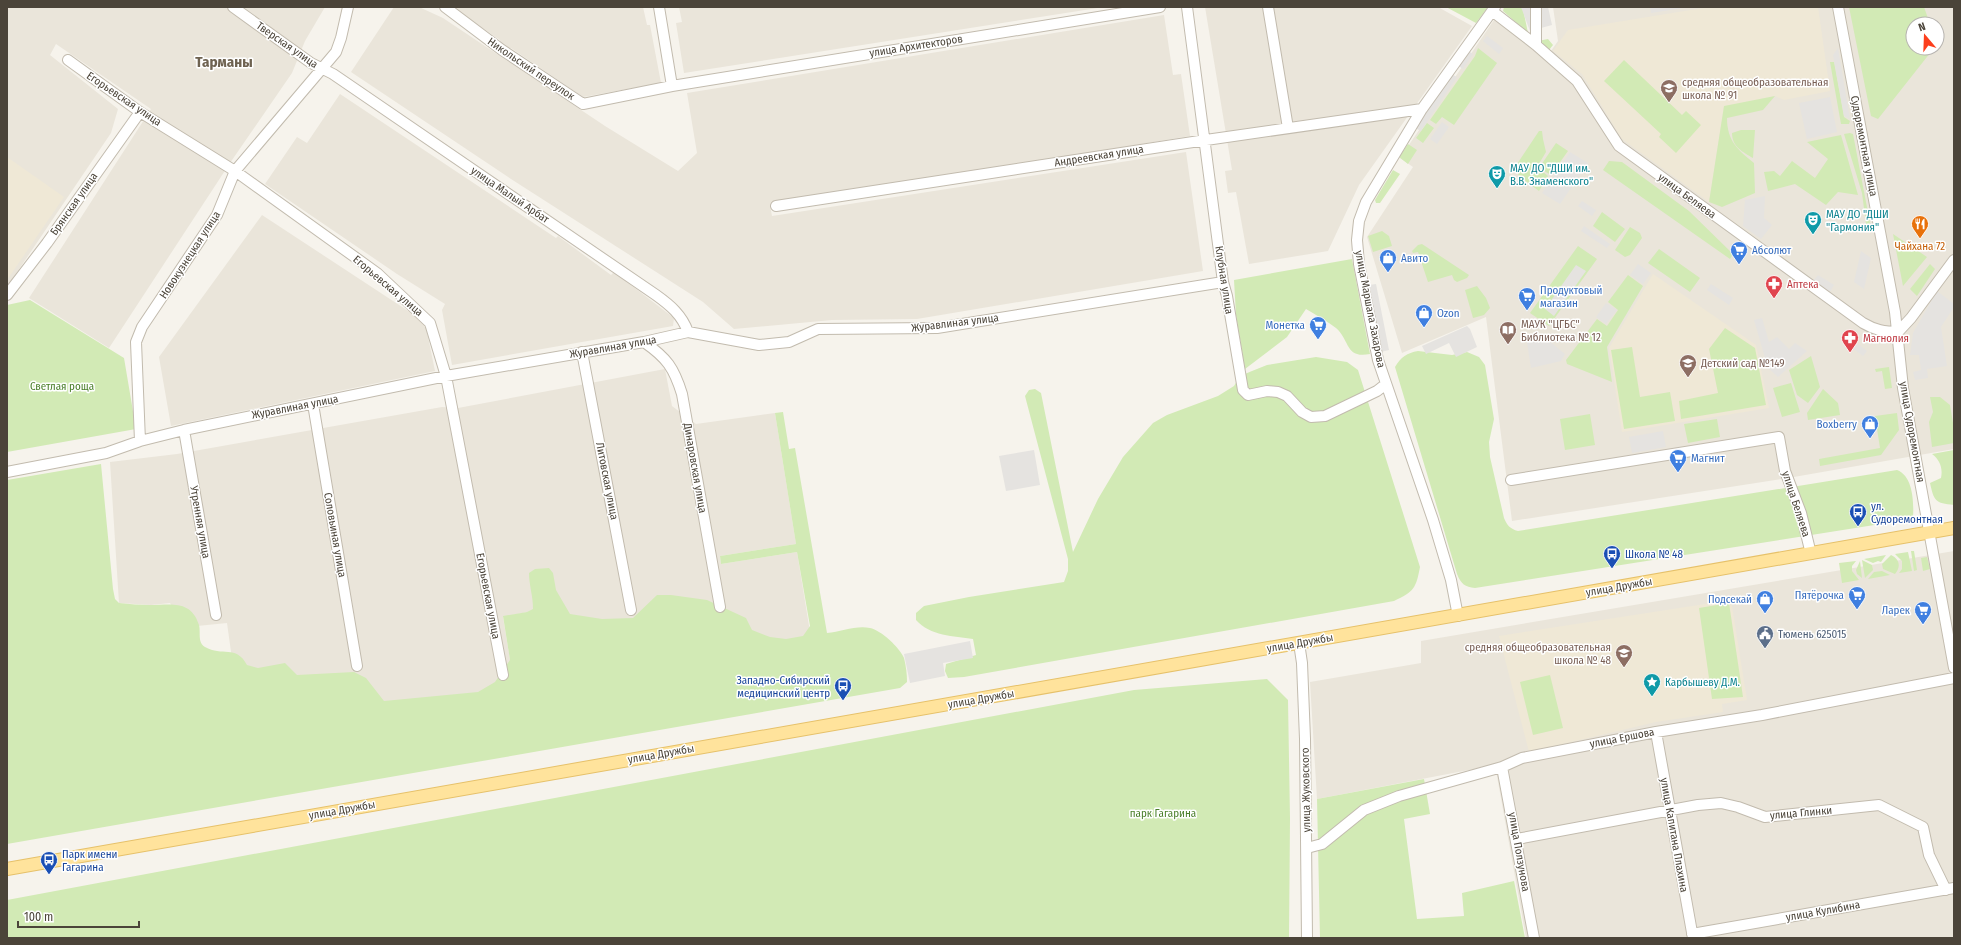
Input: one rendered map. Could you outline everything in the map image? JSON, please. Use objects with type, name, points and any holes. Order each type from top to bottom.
[{"type":"main road","name":"улица Дружбы","points":[[7,868],[1458,616],[1954,528]]},
{"type":"street","name":"Тверская улица","points":[[233,7],[321,69]]},
{"type":"street","name":"Новокузнецкая улица","points":[[140,441],[136,342],[142,327],[217,215],[236,171],[336,52],[348,7]]},
{"type":"street","name":"Никольский переулок","points":[[445,7],[502,50],[583,104],[672,86]]},
{"type":"street","points":[[659,7],[672,86]]},
{"type":"street","name":"улица Архитекторов","points":[[672,86],[1160,7]]},
{"type":"street","name":"Клубная улица","points":[[1187,7],[1206,140],[1223,282],[1227,296],[1243,390],[1248,395],[1267,391],[1278,392],[1287,396],[1302,412],[1312,417],[1325,416],[1377,391],[1386,384]]},
{"type":"street","points":[[1268,7],[1288,128]]},
{"type":"street","points":[[1536,7],[1536,45]]},
{"type":"street","name":"Судоремонтная улица","points":[[1838,7],[1898,332]]},
{"type":"street","name":"улица Беляева","points":[[1493,9],[1577,81],[1619,146],[1754,242],[1863,323],[1873,329],[1883,332],[1898,332]]},
{"type":"street","name":"улица Маршала Захарова","points":[[1458,616],[1451,580],[1434,520],[1378,360],[1359,264],[1357,240],[1359,221],[1366,202],[1422,109],[1493,9]]},
{"type":"street","name":"Егорьевская улица","points":[[68,60],[140,112],[236,171],[377,273],[430,322],[446,376],[503,675]]},
{"type":"street","name":"улица Малый Арбат","points":[[321,69],[333,74],[656,295],[671,306],[679,315],[688,332]]},
{"type":"street","name":"Андреевская улица","points":[[776,206],[1206,140],[1422,109]]},
{"type":"street","name":"Брянская улица","points":[[7,295],[47,243],[140,112]]},
{"type":"street","points":[[1898,332],[1911,318],[1954,260]]},
{"type":"street","name":"Журавлиная улица","points":[[7,472],[106,453],[140,441],[184,430],[446,376],[644,342],[688,332],[760,345],[789,342],[818,329],[937,328],[1223,282]]},
{"type":"street","name":"улица Судоремонтная","points":[[1898,332],[1903,388],[1930,532]]},
{"type":"street","name":"Динаровская улица","points":[[644,342],[658,352],[676,373],[682,394],[720,607]]},
{"type":"street","name":"Литовская улица","points":[[582,352],[631,610]]},
{"type":"street","name":"Соловьиная улица","points":[[313,404],[357,666]]},
{"type":"street","name":"Утренняя улица","points":[[184,430],[216,615]]},
{"type":"street","name":"улица Беляева","points":[[1511,480],[1779,437],[1785,472],[1801,513],[1811,554]]},
{"type":"street","points":[[1930,532],[1954,668]]},
{"type":"street","name":"улица Жуковского","points":[[1299,643],[1302,663],[1307,848],[1307,938]]},
{"type":"street","name":"улица Ершова","points":[[1307,848],[1322,844],[1364,810],[1399,796],[1502,767],[1522,758],[1656,732],[1762,716],[1954,678]]},
{"type":"street","name":"улица Капитана Плахина","points":[[1656,732],[1693,936]]},
{"type":"street","name":"улица Ползунова","points":[[1502,767],[1517,840],[1534,938]]},
{"type":"street","name":"улица Глинки","points":[[1517,840],[1616,822],[1669,810],[1721,803],[1738,807],[1766,817],[1879,805],[1923,828],[1929,855],[1950,889]]},
{"type":"street","name":"улица Кулибина","points":[[1693,936],[1950,889]]},
{"type":"shaded area","points":[[7,7],[325,7],[305,41],[292,73],[230,163],[109,348],[29,298],[151,109],[56,44],[50,55],[118,109],[111,133],[7,287]]},
{"type":"shaded area","points":[[394,7],[419,7],[443,18],[605,126],[678,171],[697,153],[687,93],[1164,15],[1173,75],[1181,74],[1190,136],[770,205],[772,216],[1186,152],[1203,271],[917,319],[832,320],[734,329],[703,302],[511,179],[351,72]]},
{"type":"shaded area","points":[[452,7],[643,7],[647,25],[650,25],[661,83],[583,97],[511,48],[502,49],[500,40]]},
{"type":"shaded area","points":[[679,7],[1104,7],[684,73],[676,23],[682,22]]},
{"type":"shaded area","points":[[1205,7],[1438,7],[1472,26],[1359,185],[1328,251],[1249,264],[1236,192],[1228,193],[1225,171],[1232,170]]},
{"type":"shaded area","points":[[1521,7],[1548,7],[1552,25],[1530,31]]},
{"type":"shaded area","points":[[1553,7],[1954,7],[1954,449],[1788,478],[1512,521],[1486,317],[1402,353],[1367,237],[1413,167],[1400,158],[1494,20],[1546,58],[1558,41]]},
{"type":"shaded area","points":[[1650,7],[1690,7],[1651,13]]},
{"type":"shaded area","name":"средняя общеобразовательная школа № 91","points":[[1709,7],[1818,7],[1830,91],[1784,100],[1775,96],[1724,107],[1709,202],[1622,139],[1582,74],[1553,51],[1568,30]]},
{"type":"shaded area","points":[[1487,36],[1503,48],[1499,54],[1483,41]]},
{"type":"shaded area","points":[[1838,48],[1850,119],[1844,116],[1833,55]]},
{"type":"shaded area","points":[[1467,50],[1473,54],[1463,69],[1457,65]]},
{"type":"shaded area","points":[[1451,74],[1457,77],[1421,131],[1415,128]]},
{"type":"shaded area","points":[[340,94],[556,238],[558,236],[611,275],[614,272],[674,318],[673,326],[452,365],[442,310],[445,304],[397,274],[265,184],[297,137],[307,143]]},
{"type":"shaded area","points":[[1830,97],[1837,132],[1807,139],[1799,103]]},
{"type":"shaded area","points":[[1442,122],[1449,127],[1437,144],[1430,139]]},
{"type":"shaded area","points":[[1570,152],[1588,163],[1560,204],[1542,193]]},
{"type":"shaded area","points":[[7,157],[64,197],[7,280]]},
{"type":"shaded area","points":[[1765,196],[1764,218],[1772,225],[1761,239],[1743,226],[1745,200]]},
{"type":"shaded area","points":[[1582,201],[1596,210],[1592,216],[1578,206]]},
{"type":"shaded area","points":[[262,215],[425,322],[435,371],[171,426],[159,357]]},
{"type":"shaded area","points":[[1584,226],[1610,244],[1607,248],[1581,231]]},
{"type":"shaded area","points":[[1861,251],[1871,258],[1864,289],[1854,282]]},
{"type":"shaded area","points":[[1638,264],[1651,273],[1643,284],[1630,275]]},
{"type":"shaded area","points":[[1576,265],[1586,271],[1554,316],[1545,309]]},
{"type":"shaded area","name":"Детский сад №149","points":[[1653,274],[1756,345],[1769,408],[1622,432],[1609,348]]},
{"type":"shaded area","points":[[1818,275],[1834,285],[1830,292],[1813,281]]},
{"type":"shaded area","points":[[1376,284],[1389,350],[1381,352],[1369,285]]},
{"type":"shaded area","points":[[1711,284],[1733,298],[1729,305],[1707,290]]},
{"type":"shaded area","points":[[1937,291],[1954,304],[1954,307],[1941,327],[1947,366],[1927,369],[1928,378],[1915,380],[1913,372],[1921,370],[1919,355],[1910,355],[1913,333]]},
{"type":"shaded area","points":[[1606,303],[1617,310],[1606,324],[1596,317]]},
{"type":"shaded area","points":[[1762,318],[1769,342],[1777,337],[1789,349],[1795,343],[1807,351],[1778,377],[1768,368],[1754,320]]},
{"type":"shaded area","points":[[1467,326],[1470,329],[1477,347],[1456,357],[1449,343],[1426,354],[1422,346]]},
{"type":"shaded area","points":[[1526,336],[1545,338],[1565,354],[1561,361],[1531,368]]},
{"type":"shaded area","points":[[1851,339],[1867,351],[1863,356],[1847,344]]},
{"type":"shaded area","points":[[665,369],[672,406],[696,424],[775,413],[796,544],[720,556],[721,564],[797,552],[811,638],[737,647],[565,644],[557,606],[503,617],[515,690],[371,710],[237,695],[227,623],[187,627],[170,603],[151,605],[119,603],[110,462],[177,454],[442,407],[458,408]]},
{"type":"shaded area","points":[[1663,431],[1666,447],[1632,453],[1629,437]]},
{"type":"shaded area","points":[[1034,450],[1040,485],[1006,491],[999,456]]},
{"type":"shaded area","points":[[1954,551],[1954,938],[1526,938],[1495,765],[1317,799],[1310,682],[1421,663],[1421,641]]},
{"type":"shaded area","name":"средняя общеобразовательная школа № 48","points":[[1731,600],[1747,700],[1722,704],[1723,712],[1656,722],[1529,752],[1499,636]]},
{"type":"shaded area","points":[[970,641],[973,658],[943,663],[945,676],[910,683],[904,654]]},
{"type":"green space","points":[[1446,7],[1488,7],[1476,23]]},
{"type":"green space","points":[[1504,7],[1520,7],[1523,9],[1528,33],[1503,11]]},
{"type":"green space","points":[[1849,7],[1924,7],[1927,16],[1905,16],[1905,56],[1928,56],[1878,119],[1871,116]]},
{"type":"green space","points":[[1548,39],[1553,45],[1549,50],[1538,41]]},
{"type":"green space","points":[[1478,48],[1497,63],[1454,125],[1442,117],[1436,124],[1430,120],[1475,56]]},
{"type":"green space","points":[[1624,60],[1682,115],[1686,111],[1701,125],[1676,153],[1659,137],[1661,134],[1604,81]]},
{"type":"green space","points":[[1830,62],[1834,62],[1844,117],[1850,121],[1849,124],[1841,124]]},
{"type":"green space","points":[[1775,96],[1763,110],[1727,118],[1729,133],[1734,144],[1754,163],[1755,193],[1722,207],[1709,202],[1724,106]]},
{"type":"green space","points":[[1427,123],[1434,128],[1423,143],[1416,138]]},
{"type":"green space","points":[[1741,130],[1755,130],[1753,158],[1739,148],[1732,138],[1732,133]]},
{"type":"green space","points":[[1539,131],[1542,131],[1546,152],[1537,167],[1548,176],[1539,191],[1519,176],[1515,167]]},
{"type":"green space","points":[[1844,134],[1853,134],[1870,223],[1868,225],[1866,224],[1862,193]]},
{"type":"green space","points":[[1841,135],[1858,195],[1838,192],[1826,205],[1795,184],[1768,191],[1764,172],[1774,171],[1780,176],[1792,161],[1815,178],[1828,159],[1807,142]]},
{"type":"green space","points":[[1556,143],[1568,151],[1551,175],[1539,168]]},
{"type":"green space","points":[[1408,144],[1417,150],[1408,164],[1399,157]]},
{"type":"green space","points":[[1609,161],[1622,162],[1689,211],[1733,254],[1730,259],[1603,170]]},
{"type":"green space","points":[[1393,170],[1400,174],[1380,203],[1376,203],[1375,200]]},
{"type":"green space","points":[[1602,212],[1625,229],[1615,242],[1593,226]]},
{"type":"green space","points":[[1630,227],[1640,233],[1642,238],[1630,255],[1625,257],[1615,250]]},
{"type":"green space","points":[[1382,231],[1389,236],[1392,246],[1373,252],[1368,236]]},
{"type":"green space","points":[[1893,234],[1927,257],[1903,286]]},
{"type":"green space","points":[[1422,244],[1469,275],[1467,278],[1457,282],[1454,280],[1452,275],[1428,282],[1418,252],[1413,253],[1412,251],[1418,245]]},
{"type":"green space","points":[[1578,246],[1597,259],[1549,326],[1530,313]]},
{"type":"green space","points":[[1659,249],[1700,278],[1690,292],[1648,263]]},
{"type":"green space","points":[[1352,259],[1370,354],[1356,354],[1352,351],[1336,328],[1306,309],[1287,337],[1245,369],[1236,315],[1234,280]]},
{"type":"green space","points":[[1930,264],[1935,269],[1917,296],[1910,289]]},
{"type":"green space","points":[[1628,275],[1643,286],[1607,347],[1612,382],[1567,364],[1566,360],[1597,319],[1607,326],[1618,310],[1608,302]]},
{"type":"green space","points":[[1477,286],[1486,298],[1490,308],[1484,315],[1473,318],[1465,290]]},
{"type":"green space","name":"Светлая роща","points":[[30,300],[124,358],[136,429],[7,452],[7,305]]},
{"type":"green space","points":[[1725,328],[1755,348],[1766,405],[1681,419],[1679,401],[1718,393],[1709,349]]},
{"type":"green space","points":[[1632,347],[1640,397],[1670,392],[1675,421],[1624,429],[1611,350]]},
{"type":"green space","points":[[1418,351],[1452,355],[1467,352],[1479,357],[1485,365],[1494,419],[1489,442],[1490,457],[1504,518],[1506,523],[1515,530],[1518,531],[1897,470],[1902,473],[1909,484],[1913,497],[1913,517],[1906,520],[1475,588],[1469,587],[1462,583],[1457,574],[1395,367],[1405,356]]},
{"type":"green space","points":[[1811,356],[1820,387],[1808,403],[1797,395],[1789,370]]},
{"type":"green space","points":[[1316,357],[1347,362],[1358,370],[1420,567],[1415,585],[1410,592],[1394,601],[964,677],[948,678],[945,671],[946,664],[976,655],[973,639],[950,636],[928,629],[916,620],[916,613],[924,606],[969,597],[1064,582],[1068,571],[1068,559],[1025,396],[1029,390],[1035,389],[1041,393],[1073,552],[1098,499],[1123,457],[1153,423],[1167,415],[1218,396],[1234,386],[1240,376],[1252,371],[1267,365]]},
{"type":"green space","points":[[1889,367],[1892,388],[1885,389],[1882,371],[1876,372],[1875,369]]},
{"type":"green space","points":[[1791,383],[1800,412],[1782,417],[1773,388]]},
{"type":"green space","points":[[1823,389],[1838,403],[1840,415],[1808,420],[1807,413]]},
{"type":"green space","points":[[1930,397],[1940,397],[1950,405],[1954,429],[1954,443],[1932,447],[1929,422],[1933,412]]},
{"type":"green space","points":[[783,412],[789,449],[795,448],[827,633],[865,627],[874,629],[885,636],[899,649],[904,658],[907,682],[900,688],[7,844],[7,480],[101,464],[113,589],[115,599],[119,603],[146,605],[172,604],[185,607],[191,611],[199,625],[201,642],[205,647],[211,650],[233,653],[243,659],[247,665],[258,668],[285,663],[297,675],[354,672],[366,678],[384,701],[478,692],[495,682],[510,660],[503,616],[527,612],[533,609],[529,573],[535,569],[549,568],[553,573],[556,590],[570,614],[602,619],[633,618],[657,595],[671,595],[707,600],[746,618],[752,630],[770,637],[786,639],[803,636],[810,626],[797,552],[721,564],[720,556],[796,544],[775,413]]},
{"type":"green space","points":[[1897,413],[1899,430],[1881,455],[1820,466],[1819,459],[1880,448],[1875,416]]},
{"type":"green space","points":[[1590,414],[1595,445],[1565,450],[1560,419]]},
{"type":"green space","points":[[1717,419],[1720,437],[1688,443],[1684,424]]},
{"type":"green space","points":[[1954,450],[1954,505],[1936,500],[1930,483],[1941,478],[1942,474],[1939,462],[1932,454]]},
{"type":"green space","points":[[1911,551],[1914,551],[1917,570],[1914,571]]},
{"type":"green space","points":[[1908,552],[1912,571],[1899,573],[1902,569],[1902,561],[1895,554]]},
{"type":"green space","points":[[1886,555],[1881,562],[1878,561],[1873,563],[1864,559]]},
{"type":"green space","points":[[1891,555],[1899,563],[1895,574],[1883,569],[1882,564]]},
{"type":"green space","points":[[1927,557],[1930,569],[1923,571],[1921,558]]},
{"type":"green space","points":[[1862,560],[1872,565],[1873,570],[1865,578]]},
{"type":"green space","points":[[1856,561],[1852,566],[1852,571],[1859,580],[1842,583],[1839,563]]},
{"type":"green space","points":[[1860,561],[1862,578],[1857,574],[1856,570]]},
{"type":"green space","points":[[1882,571],[1890,575],[1868,579],[1874,572]]},
{"type":"green space","points":[[1729,603],[1743,697],[1712,699],[1699,608]]},
{"type":"green space","points":[[1550,675],[1563,728],[1533,735],[1520,682]]},
{"type":"green space","name":"парк Гагарина","points":[[1267,679],[1288,700],[1290,818],[1289,938],[7,938],[7,900],[1134,690]]},
{"type":"green space","points":[[1424,779],[1430,814],[1404,819],[1417,919],[1464,916],[1462,893],[1514,881],[1525,938],[1320,938],[1317,799]]},
{"type":"place","name":"средняя общеобразовательная школа № 91","points":[[1669,103]]},
{"type":"place","name":"МАУ ДО \"ДШИ им. В.В. Знаменского\"","points":[[1497,189]]},
{"type":"place","name":"МАУ ДО \"ДШИ \"Гармония\"","points":[[1813,235]]},
{"type":"place","name":"Чайхана 72","points":[[1920,239]]},
{"type":"place","name":"Абсолют","points":[[1739,265]]},
{"type":"place","name":"Авито","points":[[1388,273]]},
{"type":"place","name":"Аптека","points":[[1774,299]]},
{"type":"place","name":"Продуктовый магазин","points":[[1527,311]]},
{"type":"place","name":"Ozon","points":[[1424,328]]},
{"type":"place","name":"Монетка","points":[[1318,340]]},
{"type":"place","name":"МАУК \"ЦГБС\" Библиотека № 12","points":[[1508,345]]},
{"type":"place","name":"Магнолия","points":[[1850,353]]},
{"type":"place","name":"Детский сад №149","points":[[1688,378]]},
{"type":"place","name":"Boxberry","points":[[1870,439]]},
{"type":"place","name":"Магнит","points":[[1678,473]]},
{"type":"place","name":"ул. Судоремонтная","points":[[1858,527]]},
{"type":"place","name":"Школа № 48","points":[[1612,569]]},
{"type":"place","name":"Пятёрочка","points":[[1857,610]]},
{"type":"place","name":"Подсекай","points":[[1765,614]]},
{"type":"place","name":"Ларек","points":[[1923,625]]},
{"type":"place","name":"Тюмень 625015","points":[[1765,649]]},
{"type":"place","name":"средняя общеобразовательная школа № 48","points":[[1624,668]]},
{"type":"place","name":"Карбышеву Д.М.","points":[[1652,697]]},
{"type":"place","name":"Западно-Сибирский медицинский центр","points":[[843,701]]},
{"type":"place","name":"Парк имени Гагарина","points":[[49,875]]},
{"type":"district","name":"Тарманы","points":[[224,62]]}]
